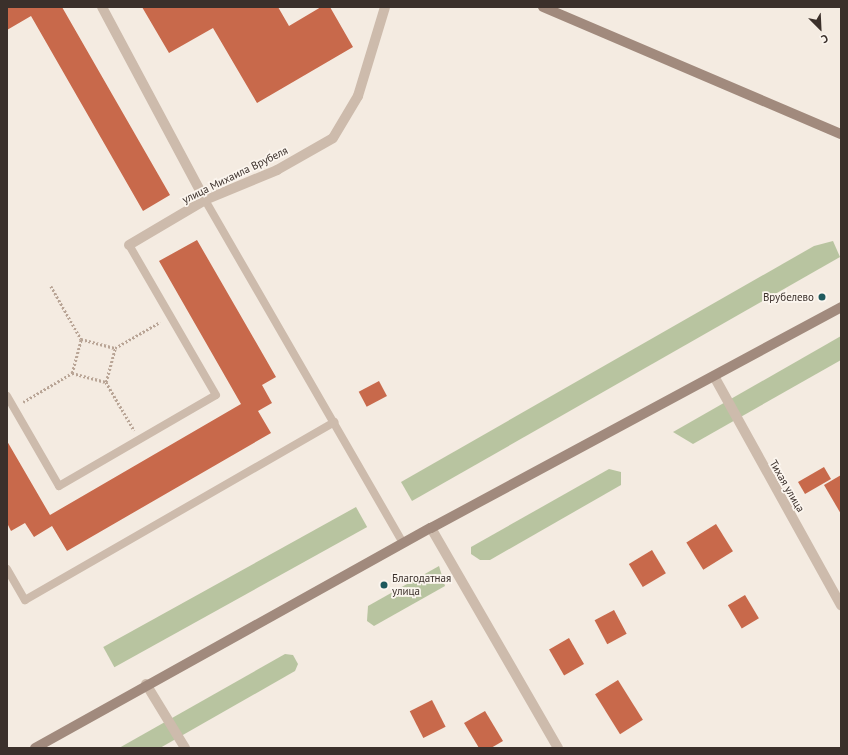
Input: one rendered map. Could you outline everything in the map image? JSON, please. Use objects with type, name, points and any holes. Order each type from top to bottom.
[{"type":"street","points":[[102,7],[205,200]]},
{"type":"street","name":"улица Михаила Врубеля","points":[[129,245],[205,200],[277,170],[333,138],[358,96],[384,7]]},
{"type":"street","points":[[543,7],[841,134]]},
{"type":"street","points":[[35,748],[146,684],[431,528],[715,378],[841,307]]},
{"type":"street","name":"Тихая улица","points":[[715,378],[841,605]]},
{"type":"street","points":[[431,528],[558,748]]},
{"type":"street","points":[[146,684],[185,748]]},
{"type":"lane","points":[[205,200],[404,543]]},
{"type":"lane","points":[[7,396],[59,486],[216,395],[129,245]]},
{"type":"lane","points":[[7,568],[26,600],[334,422]]},
{"type":"path","points":[[50,286],[81,339],[115,348]]},
{"type":"path","points":[[139,439],[106,382],[115,348],[170,316]]},
{"type":"path","points":[[14,407],[72,373],[81,339]]},
{"type":"path","points":[[72,373],[106,382]]},
{"type":"green space","points":[[833,241],[840,257],[412,501],[401,482],[814,246]]},
{"type":"green space","points":[[841,336],[841,360],[693,444],[673,432]]},
{"type":"green space","points":[[609,469],[621,472],[621,485],[490,560],[480,560],[471,554],[471,547]]},
{"type":"green space","points":[[356,507],[367,527],[114,667],[103,647]]},
{"type":"green space","points":[[439,566],[445,586],[374,626],[367,621],[368,606]]},
{"type":"green space","points":[[285,654],[293,655],[298,664],[295,671],[160,748],[119,748]]},
{"type":"building","points":[[7,7],[62,7],[170,195],[143,211],[31,16],[7,30]]},
{"type":"building","points":[[142,7],[278,7],[289,26],[321,7],[330,7],[353,47],[257,103],[213,28],[169,53]]},
{"type":"building","points":[[197,240],[276,377],[262,385],[272,403],[258,411],[271,433],[67,551],[52,526],[34,537],[25,523],[11,531],[7,523],[7,441],[50,515],[241,404],[159,261]]},
{"type":"building","points":[[379,381],[387,396],[367,407],[359,392]]},
{"type":"building","points":[[824,467],[831,479],[805,494],[798,482]]},
{"type":"building","points":[[841,475],[841,514],[824,485]]},
{"type":"building","points":[[716,524],[733,551],[703,570],[686,543]]},
{"type":"building","points":[[652,550],[666,573],[643,587],[629,564]]},
{"type":"building","points":[[745,595],[759,618],[742,628],[728,605]]},
{"type":"building","points":[[614,610],[627,634],[607,644],[595,620]]},
{"type":"building","points":[[569,638],[584,664],[564,675],[549,650]]},
{"type":"building","points":[[618,680],[643,720],[620,734],[595,694]]},
{"type":"building","points":[[432,700],[446,727],[423,738],[410,711]]},
{"type":"building","points":[[485,711],[503,741],[491,748],[479,748],[464,723]]},
{"type":"place","name":"Врубелево","points":[[822,297]]},
{"type":"place","name":"Благодатная улица","points":[[384,585]]}]
